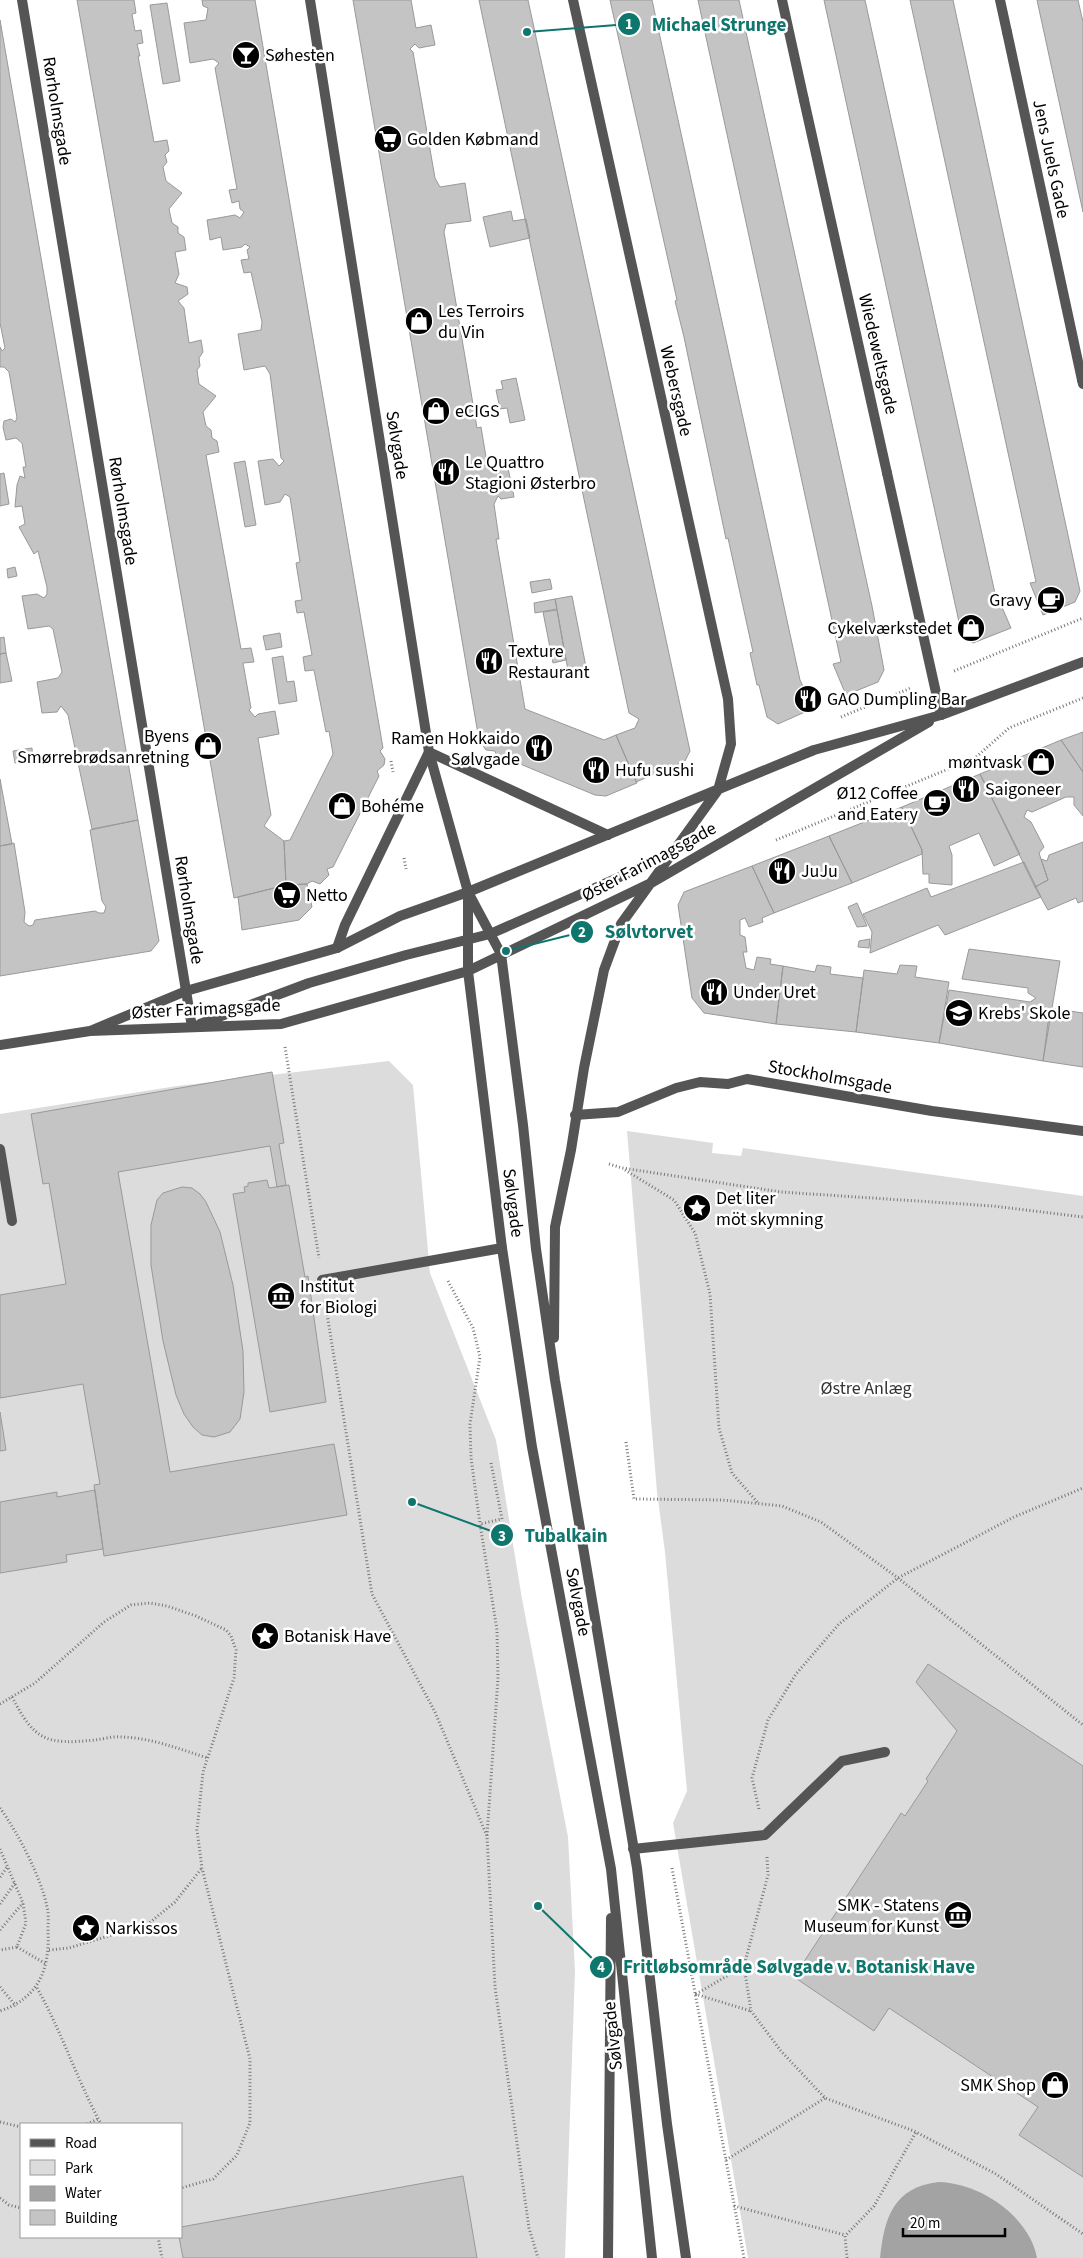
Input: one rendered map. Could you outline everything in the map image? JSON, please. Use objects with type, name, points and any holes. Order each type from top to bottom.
[{"type":"street","name":"Rørholmsgade","points":[[22,0],[192,1027]]},
{"type":"street","name":"Sølvgade","points":[[310,0],[429,752],[468,892],[501,954],[523,1125],[536,1249],[555,1380],[633,1849],[686,2258]]},
{"type":"street","name":"Webersgade","points":[[573,0],[728,699],[731,744],[718,790]]},
{"type":"street","name":"Wiedeweltsgade","points":[[782,0],[941,715]]},
{"type":"street","name":"Jens Juels Gade","points":[[1000,0],[1083,382]]},
{"type":"street","name":"Øster Farimagsgade","points":[[90,1031],[186,991],[338,948],[400,916],[468,892],[814,750],[941,715],[1083,662]]},
{"type":"street","name":"Øster Farimagsgade","points":[[0,1046],[90,1031],[281,1024],[468,971],[653,882],[941,715]]},
{"type":"street","points":[[338,948],[346,926],[429,752],[608,834]]},
{"type":"street","name":"Sølvgade","points":[[555,1380],[555,1227],[604,970],[621,924],[718,790]]},
{"type":"street","points":[[192,1027],[309,983],[406,955],[490,934],[673,854]]},
{"type":"street","name":"Sølvgade","points":[[468,892],[468,971],[502,1248],[532,1447],[611,1869],[652,2258]]},
{"type":"street","name":"Stockholmsgade","points":[[575,1115],[618,1112],[676,1088],[700,1082],[728,1084],[747,1079],[932,1111],[1083,1131]]},
{"type":"street","points":[[0,1149],[12,1221]]},
{"type":"street","points":[[322,1280],[502,1248]]},
{"type":"street","points":[[633,1849],[765,1835],[842,1760],[885,1752]]},
{"type":"street","points":[[608,2258],[611,1869]]},
{"type":"path","points":[[773,841],[975,758],[1009,728],[1083,698]]},
{"type":"path","points":[[609,1164],[622,1168],[781,1192],[993,1206],[1083,1217]]},
{"type":"path","points":[[622,1168],[674,1200],[695,1233],[710,1294],[719,1428],[732,1473],[758,1503]]},
{"type":"path","points":[[436,1260],[473,1328],[480,1357],[470,1424],[471,1458],[497,1630],[498,1678],[487,1836],[495,1987],[529,2228],[538,2258]]},
{"type":"path","points":[[626,1442],[634,1499],[723,1500],[758,1503],[782,1506],[821,1522],[898,1578],[1083,1725]]},
{"type":"path","points":[[480,1524],[502,1519],[491,1463]]},
{"type":"path","points":[[1083,1488],[1014,1518],[898,1578],[839,1624],[796,1674],[768,1720],[752,1778],[765,1835],[768,1875],[744,1966],[751,2010],[781,2051],[825,2098],[916,2132],[996,2174],[1083,2234]]},
{"type":"path","points":[[360,1526],[372,1594],[435,1712],[487,1836]]},
{"type":"path","points":[[0,1704],[35,1683],[104,1622],[131,1605],[150,1603],[167,1606],[196,1616],[226,1630],[231,1636],[236,1650],[234,1678],[203,1772],[197,1830],[202,1868],[250,2059],[250,2123],[237,2155],[213,2178],[182,2188]]},
{"type":"path","points":[[12,1697],[32,1730],[46,1740],[71,1742],[120,1737],[152,1740],[208,1758]]},
{"type":"path","points":[[0,1808],[14,1828],[48,1908],[49,1950],[37,1988],[16,2006],[0,2011]]},
{"type":"path","points":[[668,1846],[744,2258]]},
{"type":"path","points":[[0,1849],[23,1903],[26,1923],[17,1947]]},
{"type":"path","points":[[0,1877],[8,1865]]},
{"type":"path","points":[[49,1950],[69,1948],[148,1924],[174,1902],[202,1868]]},
{"type":"path","points":[[0,1904],[15,1883]]},
{"type":"path","points":[[0,1930],[23,1903]]},
{"type":"path","points":[[0,1950],[17,1947],[46,1964]]},
{"type":"path","points":[[695,1994],[744,1966]]},
{"type":"path","points":[[0,1987],[16,2006]]},
{"type":"path","points":[[37,1988],[52,2014],[82,2089],[100,2123]]},
{"type":"path","points":[[695,1994],[751,2010]]},
{"type":"path","points":[[726,2160],[825,2098]]},
{"type":"path","points":[[89,2123],[98,2119]]},
{"type":"path","points":[[0,2122],[20,2127]]},
{"type":"path","points":[[845,2236],[874,2206],[916,2132]]},
{"type":"path","points":[[0,2198],[8,2205],[20,2208]]},
{"type":"path","points":[[734,2206],[845,2236]]},
{"type":"path","points":[[845,2236],[848,2258]]},
{"type":"path","points":[[158,2238],[162,2258]]},
{"type":"green space","name":"Botanisk Have","points":[[389,1061],[413,1085],[430,1273],[496,1440],[522,1599],[568,1837],[575,1971],[565,2258],[0,2258],[0,1114],[177,1086]]},
{"type":"green space","name":"Østre Anlæg","points":[[627,1131],[713,1143],[712,1153],[741,1156],[743,1148],[1083,1196],[1083,2258],[748,2258],[673,1823],[687,1791],[665,1552],[657,1492]]},
{"type":"water","points":[[939,2182],[970,2188],[986,2195],[1000,2205],[1024,2229],[1032,2243],[1037,2258],[880,2258],[885,2230],[894,2206],[911,2190]]},
{"type":"building","points":[[77,0],[134,0],[136,13],[132,14],[135,31],[141,30],[143,43],[137,44],[140,56],[138,56],[154,142],[167,140],[169,151],[165,155],[167,162],[163,167],[166,181],[182,193],[169,209],[172,223],[178,227],[178,233],[184,237],[186,250],[175,252],[179,274],[175,283],[187,287],[188,294],[178,301],[184,308],[189,343],[201,340],[203,352],[199,358],[200,366],[197,370],[199,384],[216,396],[203,412],[206,426],[211,430],[212,438],[217,441],[219,452],[206,455],[241,649],[251,648],[254,662],[243,663],[251,708],[249,710],[255,717],[258,714],[275,711],[279,734],[258,738],[271,815],[264,826],[284,841],[286,885],[234,898]]},
{"type":"building","points":[[202,0],[255,0],[383,748],[380,751],[385,759],[384,765],[377,771],[379,776],[333,867],[327,869],[329,875],[320,884],[312,881],[307,884],[286,885],[284,841],[290,840],[333,754],[329,731],[326,732],[314,670],[305,671],[303,657],[312,655],[304,612],[297,613],[295,601],[302,600],[296,563],[300,562],[290,497],[285,494],[280,502],[265,505],[258,461],[273,459],[279,466],[284,461],[281,458],[270,374],[265,366],[244,370],[238,334],[261,330],[262,322],[251,272],[244,273],[241,260],[249,259],[247,250],[250,247],[245,244],[242,247],[223,250],[221,237],[210,240],[207,220],[235,215],[240,218],[244,212],[240,209],[239,201],[232,203],[229,190],[237,189],[215,68],[219,63],[213,59],[190,63],[184,23],[206,20],[208,8],[203,6]]},
{"type":"building","points":[[353,0],[411,0],[416,28],[431,25],[435,45],[419,48],[415,44],[410,49],[413,52],[435,178],[440,187],[465,183],[471,221],[446,224],[444,232],[477,428],[481,427],[487,463],[494,468],[495,465],[507,463],[514,497],[501,499],[498,496],[494,504],[499,539],[496,539],[525,709],[604,740],[616,735],[637,783],[606,796],[595,795],[496,754],[495,751],[486,750],[479,740]]},
{"type":"building","points":[[479,0],[528,0],[690,751],[685,761],[636,782],[616,735],[635,728],[639,719],[629,713]]},
{"type":"building","points":[[610,0],[652,0],[800,680],[814,708],[778,724],[767,717],[759,685],[757,685],[750,653],[753,652],[728,538],[726,539],[675,301],[677,300]]},
{"type":"building","points":[[698,0],[739,0],[872,606],[884,670],[878,682],[846,695],[833,664],[841,662]]},
{"type":"building","points":[[824,0],[865,0],[996,598],[998,598],[1011,628],[973,643],[962,636]]},
{"type":"building","points":[[910,0],[953,0],[1080,591],[1075,602],[1043,615],[1030,583],[1036,582]]},
{"type":"building","points":[[1037,0],[1078,0],[1083,22],[1083,212]]},
{"type":"building","points":[[167,3],[180,81],[163,84],[150,5]]},
{"type":"building","points":[[0,20],[138,820],[92,829],[68,715],[61,706],[57,712],[42,713],[37,682],[58,678],[62,672],[53,629],[49,626],[28,629],[22,596],[37,594],[44,598],[47,594],[47,587],[38,551],[34,554],[19,527],[25,524],[22,506],[15,507],[17,485],[20,476],[25,478],[23,467],[26,467],[22,443],[16,438],[6,440],[3,427],[4,421],[11,419],[15,422],[17,418],[9,372],[4,367],[0,367],[0,347],[2,351],[5,348],[0,323]]},
{"type":"building","points":[[511,211],[513,221],[526,219],[530,238],[490,247],[483,217]]},
{"type":"building","points":[[516,378],[525,420],[510,423],[507,408],[500,409],[496,390],[503,389],[501,381]]},
{"type":"building","points":[[245,461],[256,525],[245,527],[234,463]]},
{"type":"building","points":[[4,473],[9,504],[0,506],[0,474]]},
{"type":"building","points":[[15,567],[17,576],[8,578],[7,569]]},
{"type":"building","points":[[550,579],[552,589],[532,593],[530,582]]},
{"type":"building","points":[[572,596],[587,672],[568,670],[555,599]]},
{"type":"building","points":[[555,599],[557,609],[535,613],[534,603]]},
{"type":"building","points":[[557,610],[566,660],[553,663],[543,612]]},
{"type":"building","points":[[280,633],[282,647],[266,650],[263,636]]},
{"type":"building","points":[[4,637],[6,653],[0,654],[0,638]]},
{"type":"building","points":[[6,653],[12,681],[0,683],[0,654]]},
{"type":"building","points":[[283,656],[287,682],[294,681],[297,701],[279,704],[272,658]]},
{"type":"building","points":[[1083,732],[1083,772],[1061,740]]},
{"type":"building","points":[[1061,740],[1083,772],[1083,816],[1074,805],[1074,797],[1066,797],[1032,812],[1027,810],[1024,817],[1031,822],[1044,847],[1039,853],[1048,880],[1035,887],[980,774]]},
{"type":"building","points":[[32,748],[33,760],[15,763],[13,751]]},
{"type":"building","points":[[980,774],[1020,854],[994,866],[979,833],[949,846],[952,855],[952,885],[929,883],[929,874],[923,874],[922,850],[902,807]]},
{"type":"building","points":[[0,779],[12,844],[0,846]]},
{"type":"building","points":[[902,807],[922,850],[922,854],[852,883],[829,836]]},
{"type":"building","points":[[138,820],[159,941],[151,951],[0,976],[0,846],[14,843],[25,912],[24,922],[29,926],[33,925],[35,920],[95,911],[104,913],[106,907],[102,901],[90,830]]},
{"type":"building","points":[[829,836],[852,883],[774,913],[752,866]]},
{"type":"building","points":[[1083,842],[1083,901],[1078,903],[1076,898],[1048,910],[1035,887],[1048,880],[1041,859],[1047,861],[1049,855]]},
{"type":"building","points":[[1024,862],[1041,897],[945,935],[938,925],[870,953],[872,932],[863,914],[927,888],[931,897]]},
{"type":"building","points":[[752,866],[774,913],[762,918],[763,922],[749,927],[745,918],[740,920],[740,935],[745,937],[747,952],[743,952],[746,968],[754,970],[757,957],[771,959],[770,964],[783,966],[776,1024],[704,1013],[692,998],[678,905],[684,892]]},
{"type":"building","points":[[307,884],[312,907],[299,920],[242,930],[238,897],[286,885]]},
{"type":"building","points":[[857,903],[867,926],[857,927],[848,907]]},
{"type":"building","points":[[870,939],[869,948],[858,947],[859,941]]},
{"type":"building","points":[[969,949],[1060,961],[1043,1061],[939,1043],[949,990],[1030,1002],[1036,998],[1028,993],[1028,988],[962,979]]},
{"type":"building","points":[[817,965],[831,967],[830,974],[863,978],[856,1032],[776,1024],[783,966],[815,972]]},
{"type":"building","points":[[900,965],[917,966],[915,977],[949,982],[939,1043],[856,1032],[864,970],[897,974]]},
{"type":"building","points":[[1050,1008],[1083,1013],[1083,1067],[1043,1061]]},
{"type":"building","points":[[272,1072],[284,1143],[279,1144],[286,1185],[277,1187],[270,1146],[118,1172],[170,1472],[334,1444],[347,1515],[104,1556],[94,1485],[100,1484],[83,1384],[0,1398],[0,1295],[66,1284],[49,1183],[43,1184],[31,1114]]},
{"type":"building","name":"Institut for Biologi","points":[[267,1180],[269,1188],[289,1185],[305,1277],[308,1276],[326,1402],[270,1412],[233,1194],[245,1192],[244,1187],[248,1186],[248,1183]]},
{"type":"building","points":[[182,1187],[192,1188],[200,1194],[206,1202],[220,1232],[233,1285],[243,1351],[244,1392],[240,1419],[230,1432],[214,1437],[202,1435],[193,1427],[184,1414],[176,1395],[163,1341],[151,1265],[151,1225],[157,1200],[163,1193]]},
{"type":"building","points":[[0,1412],[6,1450],[0,1451]]},
{"type":"building","points":[[95,1490],[103,1549],[66,1555],[67,1562],[0,1573],[0,1502],[57,1492],[57,1497]]},
{"type":"building","name":"SMK - Statens Museum for Kunst","points":[[928,1664],[1083,1766],[1083,2177],[1019,2135],[1038,2107],[889,2008],[874,2031],[794,1977],[901,1813],[905,1816],[957,1731],[916,1682]]},
{"type":"building","points":[[463,2176],[477,2258],[183,2258],[179,2238],[182,2238],[182,2227]]},
{"type":"place","name":"Michael Strunge","points":[[527,32]]},
{"type":"place","name":"Søhesten","points":[[246,55]]},
{"type":"place","name":"Golden Købmand","points":[[388,139]]},
{"type":"place","name":"Les Terroirs du Vin","points":[[419,321]]},
{"type":"place","name":"eCIGS","points":[[436,411]]},
{"type":"place","name":"Le Quattro Stagioni Østerbro","points":[[446,472]]},
{"type":"place","name":"Gravy","points":[[1051,600]]},
{"type":"place","name":"Cykelværkstedet","points":[[971,628]]},
{"type":"place","name":"Texture Restaurant","points":[[489,661]]},
{"type":"place","name":"GAO Dumpling Bar","points":[[808,699]]},
{"type":"place","name":"Byens Smørrebrødsanretning","points":[[208,746]]},
{"type":"place","name":"Ramen Hokkaido Sølvgade","points":[[539,748]]},
{"type":"place","name":"møntvask","points":[[1041,762]]},
{"type":"place","name":"Hufu sushi","points":[[596,770]]},
{"type":"place","name":"Saigoneer","points":[[966,789]]},
{"type":"place","name":"Ø12 Coffee and Eatery","points":[[937,803]]},
{"type":"place","name":"Bohéme","points":[[342,806]]},
{"type":"place","name":"JuJu","points":[[782,871]]},
{"type":"place","name":"Netto","points":[[287,895]]},
{"type":"place","name":"Sølvtorvet","points":[[506,951]]},
{"type":"place","name":"Under Uret","points":[[714,992]]},
{"type":"place","name":"Krebs' Skole","points":[[959,1013]]},
{"type":"place","name":"Det liter möt skymning","points":[[697,1208]]},
{"type":"place","name":"Institut for Biologi","points":[[281,1296]]},
{"type":"place","name":"Tubalkain","points":[[412,1502]]},
{"type":"place","name":"Botanisk Have","points":[[265,1636]]},
{"type":"place","name":"Fritløbsområde Sølvgade v. Botanisk Have","points":[[538,1906]]},
{"type":"place","name":"SMK - Statens Museum for Kunst","points":[[958,1915]]},
{"type":"place","name":"Narkissos","points":[[86,1928]]},
{"type":"place","name":"SMK Shop","points":[[1055,2085]]}]
